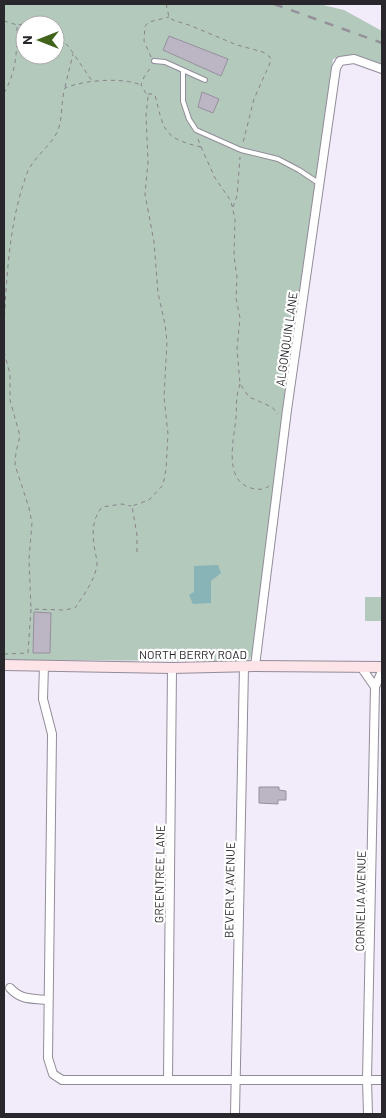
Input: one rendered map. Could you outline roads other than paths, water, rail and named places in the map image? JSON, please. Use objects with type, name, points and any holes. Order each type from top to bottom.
[{"type":"main road","name":"NORTH BERRY ROAD","points":[[4,665],[172,668],[249,666],[382,667]]},
{"type":"street","name":"ALGONQUIN LANE","points":[[249,666],[337,64],[345,60],[354,60],[382,69]]},
{"type":"street","points":[[44,665],[43,699],[52,734],[48,1058],[53,1074],[62,1080],[382,1080]]},
{"type":"street","name":"BEVERLY AVENUE","points":[[235,1114],[249,666]]},
{"type":"street","points":[[361,667],[375,687]]},
{"type":"street","name":"GREENTREE LANE","points":[[168,1080],[172,668]]},
{"type":"street","name":"CORNELIA AVENUE","points":[[368,1114],[367,1080],[375,687],[382,671]]},
{"type":"street","points":[[10,988],[21,998],[48,1000]]},
{"type":"lane","points":[[154,62],[166,62],[205,80]]},
{"type":"lane","points":[[183,71],[183,101],[188,119],[196,130],[241,150],[278,160],[299,170],[320,184]]},
{"type":"railway","points":[[274,4],[382,43]]}]
